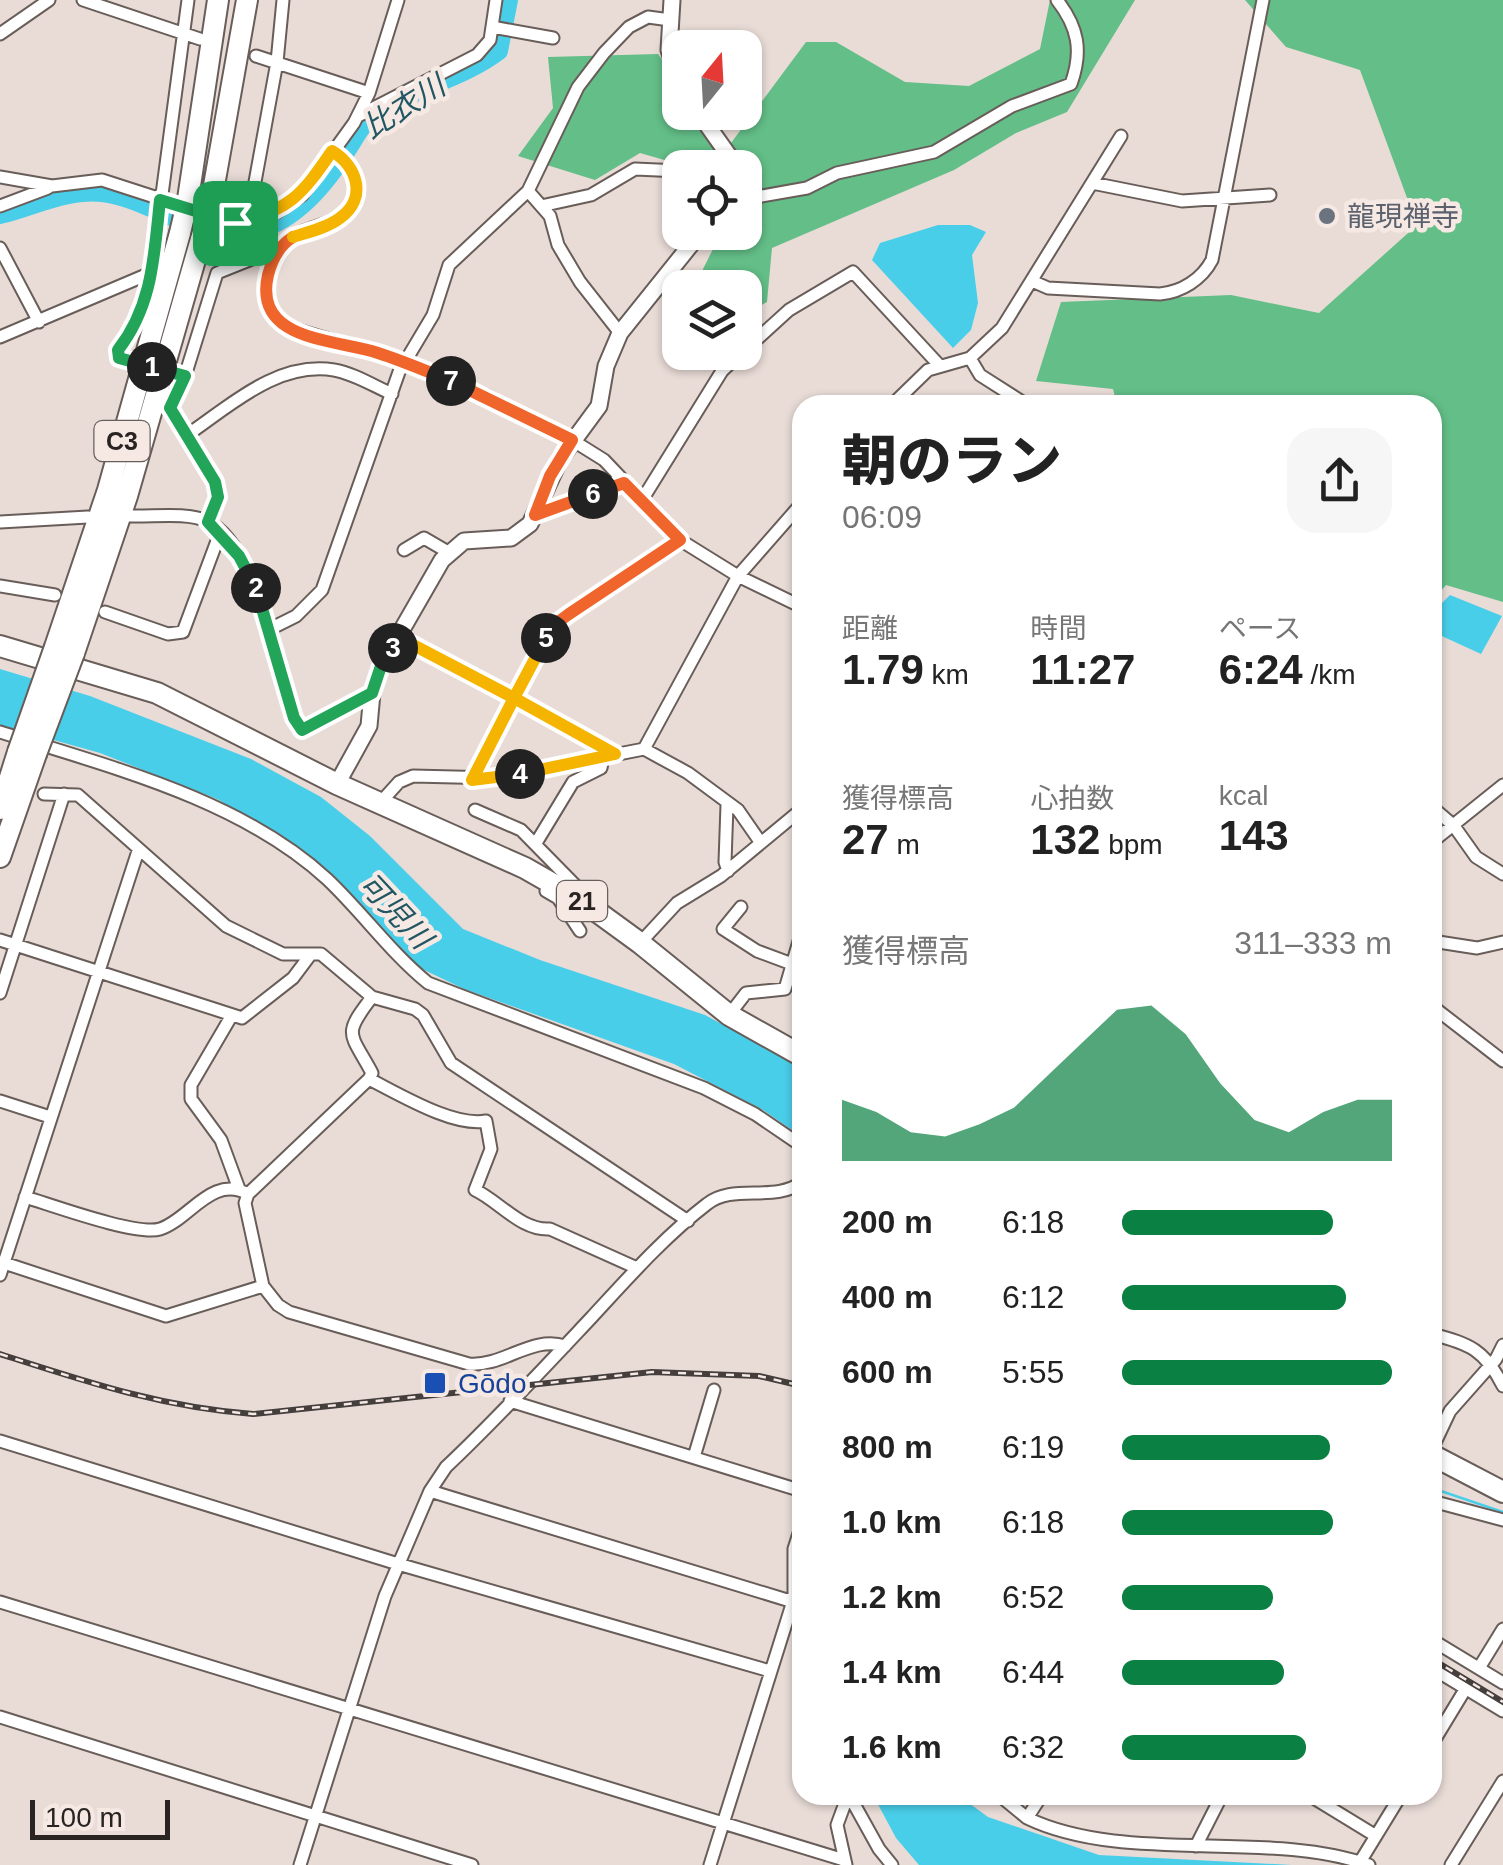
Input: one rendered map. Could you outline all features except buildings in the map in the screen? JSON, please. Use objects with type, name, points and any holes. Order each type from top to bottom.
[{"type":"highway","name":"C3","points":[[64,650],[180,233],[218,0]]},
{"type":"highway","name":"C3","points":[[0,857],[27,753],[127,496],[202,239],[246,0]]},
{"type":"highway","name":"21","points":[[0,646],[157,693],[338,784],[525,868],[560,894],[581,900],[729,1016],[792,1051]]},
{"type":"highway","name":"C3","points":[[0,808],[27,753]]},
{"type":"highway","points":[[1442,1458],[1503,1492]]},
{"type":"street","points":[[0,34],[49,0]]},
{"type":"street","points":[[83,0],[200,38]]},
{"type":"street","points":[[185,376],[119,358],[118,350],[135,328],[148,299],[188,0]]},
{"type":"street","points":[[248,220],[277,62],[283,0]]},
{"type":"street","points":[[0,206],[52,186],[102,180],[235,223],[277,212],[302,195],[358,116],[398,0]]},
{"type":"street","points":[[358,116],[477,54],[490,40],[496,0]]},
{"type":"street","points":[[670,30],[672,0]]},
{"type":"street","points":[[762,196],[806,188],[837,173],[934,152],[1012,106],[1071,84],[1079,58],[1076,31],[1057,0]]},
{"type":"street","points":[[1032,281],[1048,288],[1160,294],[1176,292],[1204,274],[1212,260],[1263,0]]},
{"type":"street","points":[[270,629],[296,616],[322,590],[404,362],[432,315],[449,265],[528,192],[578,86],[604,52],[629,27],[648,18],[670,20]]},
{"type":"street","points":[[492,27],[553,38]]},
{"type":"street","points":[[256,56],[369,93]]},
{"type":"street","points":[[902,395],[928,370],[970,358],[1002,328],[1120,136]]},
{"type":"street","points":[[332,151],[351,164],[358,182],[354,202],[342,217],[289,238],[273,259],[265,298],[278,320],[313,338],[404,362],[487,396],[572,440],[604,460],[680,540],[738,576],[792,602]]},
{"type":"street","points":[[541,206],[591,195],[635,169],[662,170]]},
{"type":"street","points":[[0,176],[52,186]]},
{"type":"street","points":[[1092,183],[1182,201],[1270,195]]},
{"type":"street","points":[[528,192],[553,223],[558,245],[570,265],[620,333]]},
{"type":"street","points":[[0,248],[39,322]]},
{"type":"street","points":[[535,515],[550,476],[598,406],[606,366],[620,333],[687,250]]},
{"type":"street","points":[[208,522],[218,497],[215,482],[170,408],[185,376],[216,273],[262,255],[273,259]]},
{"type":"street","points":[[0,337],[152,272]]},
{"type":"street","points":[[762,335],[789,310],[854,272],[940,366]]},
{"type":"street","points":[[970,358],[980,374],[1012,395]]},
{"type":"street","points":[[186,435],[276,376],[311,369],[336,370],[392,394]]},
{"type":"street","points":[[642,500],[723,370]]},
{"type":"street","points":[[338,784],[369,726],[372,693],[381,666],[448,552],[464,541],[511,538],[535,515],[624,483]]},
{"type":"street","points":[[644,748],[738,576],[792,514]]},
{"type":"street","points":[[0,522],[88,516]]},
{"type":"street","points":[[130,516],[208,522],[220,532],[252,578],[294,718],[302,730],[372,693]]},
{"type":"street","points":[[106,612],[168,634],[183,632],[220,532]]},
{"type":"street","points":[[404,550],[424,538],[448,552]]},
{"type":"street","points":[[472,780],[554,625],[680,540]]},
{"type":"street","points":[[0,586],[55,596]]},
{"type":"street","points":[[400,638],[514,698],[609,756]]},
{"type":"street","points":[[0,732],[216,808],[326,879],[402,962],[428,984],[704,1088],[756,1114],[792,1139]]},
{"type":"street","points":[[380,803],[399,782],[413,776],[472,780],[644,748],[738,810],[761,843]]},
{"type":"street","points":[[536,843],[573,782],[601,768],[609,756]]},
{"type":"street","points":[[1442,835],[1498,800],[1503,785]]},
{"type":"street","points":[[44,794],[78,795],[226,926],[283,954],[321,954],[372,998],[423,1015],[450,1063],[688,1221]]},
{"type":"street","points":[[0,993],[64,794]]},
{"type":"street","points":[[727,805],[724,862],[728,871]]},
{"type":"street","points":[[476,810],[521,830],[584,893],[581,900]]},
{"type":"street","points":[[1442,816],[1476,857],[1503,874]]},
{"type":"street","points":[[640,943],[676,903],[728,871],[792,817]]},
{"type":"street","points":[[138,851],[1,1266],[166,1316],[263,1286]]},
{"type":"street","points":[[494,864],[560,894],[580,932]]},
{"type":"street","points":[[740,907],[723,929],[757,951],[792,960]]},
{"type":"street","points":[[0,940],[242,1018],[280,988],[311,954]]},
{"type":"street","points":[[1442,943],[1476,948],[1503,942]]},
{"type":"street","points":[[729,1016],[746,994],[785,990],[792,972]]},
{"type":"street","points":[[25,1197],[138,1230],[160,1229],[213,1193],[243,1191],[369,1079],[372,1072],[350,1032],[351,1023],[372,998]]},
{"type":"street","points":[[1442,1014],[1503,1061]]},
{"type":"street","points":[[232,1015],[191,1085],[190,1099],[220,1140],[243,1191],[263,1286],[289,1312],[469,1364],[493,1362],[552,1342],[565,1346]]},
{"type":"street","points":[[369,1079],[432,1110],[486,1121]]},
{"type":"street","points":[[502,1099],[486,1121],[491,1148],[474,1190],[540,1230],[567,1236],[636,1268]]},
{"type":"street","points":[[0,1101],[50,1117]]},
{"type":"street","points":[[300,1865],[398,1564],[430,1491],[446,1467],[636,1268],[710,1201],[728,1195],[792,1189]]},
{"type":"street","points":[[1442,1336],[1460,1341],[1492,1364],[1503,1386]]},
{"type":"street","points":[[1442,1429],[1450,1411],[1492,1364],[1503,1345]]},
{"type":"street","points":[[694,1458],[714,1390]]},
{"type":"street","points":[[510,1400],[792,1488]]},
{"type":"street","points":[[0,1441],[398,1564],[770,1671]]},
{"type":"street","points":[[430,1491],[792,1599]]},
{"type":"street","points":[[1442,1504],[1503,1520]]},
{"type":"street","points":[[0,1602],[845,1863]]},
{"type":"street","points":[[710,1865],[792,1604]]},
{"type":"street","points":[[1479,1668],[1503,1628]]},
{"type":"street","points":[[1442,1646],[1503,1683]]},
{"type":"street","points":[[1442,1674],[1503,1711]]},
{"type":"street","points":[[1442,1728],[1466,1688]]},
{"type":"street","points":[[0,1717],[472,1865]]},
{"type":"street","points":[[1451,1865],[1503,1782]]},
{"type":"street","points":[[845,1805],[837,1825],[845,1863]]},
{"type":"street","points":[[854,1805],[879,1850],[892,1865]]},
{"type":"street","points":[[1012,1805],[1044,1826],[1084,1836],[1310,1853],[1365,1864],[1395,1805]]},
{"type":"street","points":[[1028,1818],[1036,1805]]},
{"type":"street","points":[[1196,1846],[1217,1805]]},
{"type":"street","points":[[1325,1805],[1376,1836]]},
{"type":"green space","points":[[1050,0],[1135,0],[1067,112],[1016,133],[954,170],[772,248],[767,302],[762,305],[762,270],[702,270],[712,250],[762,250],[762,150],[662,150],[662,159],[640,153],[595,180],[518,156],[553,108],[548,57],[658,54],[662,59],[662,130],[714,130],[728,147],[741,130],[762,130],[762,101],[806,42],[836,42],[905,82],[969,86],[1040,49]]},
{"type":"green space","points":[[1245,0],[1503,0],[1503,602],[1446,585],[1442,590],[1442,395],[1114,395],[1113,389],[1036,381],[1061,302],[1231,295],[1319,313],[1417,225],[1360,70],[1286,47]]},
{"type":"water","points":[[938,225],[970,225],[986,232],[972,255],[978,303],[971,330],[953,348],[872,260],[880,243]]},
{"type":"water","points":[[1450,595],[1502,616],[1481,654],[1442,636],[1442,603]]},
{"type":"water","name":"可児川","points":[[0,669],[90,696],[251,759],[321,797],[370,836],[463,929],[540,960],[705,1015],[792,1062],[792,1130],[763,1110],[674,1064],[464,989],[420,968],[357,902],[293,844],[217,799],[100,753],[0,725]]},
{"type":"water","points":[[878,1805],[972,1805],[988,1817],[1099,1855],[1292,1865],[919,1865],[896,1838]]},
{"type":"waterway","name":"比衣川","points":[[0,215],[61,196],[101,193],[137,202],[210,230],[249,232],[267,227],[284,219],[313,195],[363,127],[379,112],[499,51],[509,0]]},
{"type":"waterway","points":[[1442,1491],[1503,1512]]},
{"type":"railway","points":[[0,1354],[155,1399],[253,1414],[652,1372],[759,1376],[792,1384]]},
{"type":"railway","points":[[1442,1665],[1503,1702]]},
{"type":"place","name":"龍現禅寺","points":[[1327,216]]},
{"type":"place","name":"Gōdo","points":[[435,1383]]},
{"type":"route","points":[[235,223],[160,200],[148,299],[135,328],[118,350],[119,358],[185,376],[170,408],[215,482],[218,497],[208,522],[239,556],[252,578],[294,718],[302,730],[372,693],[381,666],[400,638],[514,698],[472,780],[615,754],[514,698],[554,625],[680,540],[624,483],[535,515],[550,476],[572,440],[487,396],[404,362],[313,338],[288,327],[271,313],[265,298],[273,259],[289,238],[342,217],[354,202],[358,182],[351,164],[343,158],[332,151],[302,195],[277,212],[235,223]]}]
